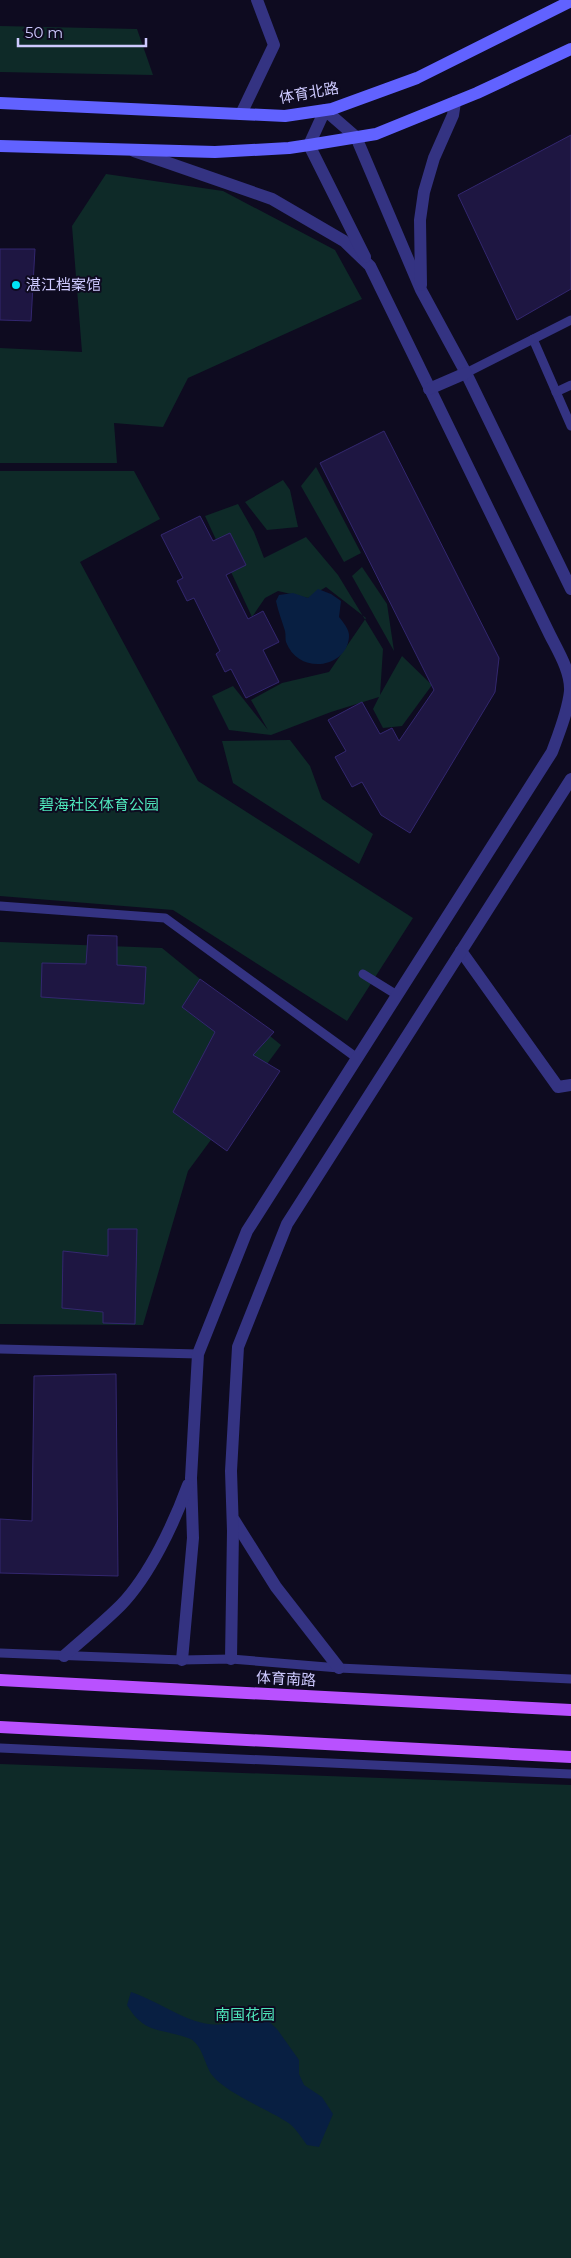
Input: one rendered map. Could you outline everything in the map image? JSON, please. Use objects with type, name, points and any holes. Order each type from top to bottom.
[{"type":"main road","name":"体育北路","points":[[0,103],[285,116],[325,110],[417,78],[571,0]]},
{"type":"main road","points":[[0,146],[215,152],[289,148],[376,134],[455,102],[571,49]]},
{"type":"main road","name":"体育南路","points":[[0,1680],[571,1710]]},
{"type":"main road","points":[[0,1727],[571,1757]]},
{"type":"street","points":[[241,114],[274,44],[257,0]]},
{"type":"street","points":[[421,290],[420,220],[424,192],[434,158],[453,115],[455,102]]},
{"type":"street","points":[[182,1660],[193,1538],[191,1478],[198,1354],[247,1231],[552,752],[562,726],[570,690],[564,663],[309,145],[325,110],[356,137],[421,290],[466,373],[571,589]]},
{"type":"street","points":[[130,149],[272,199],[344,241],[370,266]]},
{"type":"street","points":[[429,388],[466,373]]},
{"type":"street","points":[[231,1659],[233,1518],[231,1471],[238,1347],[258,1292],[287,1224],[571,779]]},
{"type":"street","points":[[461,951],[558,1087],[571,1085]]},
{"type":"street","points":[[64,1656],[122,1604],[148,1568],[176,1516],[191,1478]]},
{"type":"street","points":[[233,1518],[276,1587],[339,1668]]},
{"type":"lane","points":[[466,373],[571,320]]},
{"type":"lane","points":[[533,339],[571,426]]},
{"type":"lane","points":[[556,392],[571,385]]},
{"type":"lane","points":[[0,906],[165,918],[357,1058]]},
{"type":"lane","points":[[363,974],[397,995]]},
{"type":"lane","points":[[0,1348],[198,1354]]},
{"type":"lane","points":[[0,1653],[182,1660],[231,1659],[339,1668],[571,1679]]},
{"type":"lane","points":[[0,1748],[571,1774]]},
{"type":"green space","points":[[0,26],[137,29],[153,75],[0,72]]},
{"type":"green space","points":[[106,174],[223,191],[335,250],[362,299],[188,378],[163,427],[114,423],[117,463],[0,463],[0,348],[82,352],[72,226]]},
{"type":"green space","points":[[316,467],[361,553],[344,562],[301,486]]},
{"type":"green space","name":"碧海社区体育公园","points":[[0,471],[134,471],[160,519],[80,562],[198,781],[413,918],[347,1021],[173,910],[0,896]]},
{"type":"green space","points":[[283,480],[290,490],[298,527],[267,530],[245,502]]},
{"type":"green space","points":[[238,504],[254,532],[264,558],[306,537],[338,575],[362,615],[326,587],[308,598],[278,591],[265,598],[252,617],[205,516]]},
{"type":"green space","points":[[362,567],[387,604],[394,651],[352,576]]},
{"type":"green space","points":[[365,619],[383,649],[380,695],[402,656],[432,685],[402,726],[383,728],[373,709],[379,697],[331,712],[271,735],[229,730],[212,696],[233,686],[268,730],[251,700],[282,683],[329,672]]},
{"type":"green space","points":[[290,740],[310,766],[322,799],[373,834],[359,864],[233,783],[222,741]]},
{"type":"green space","points":[[0,942],[162,948],[281,1045],[188,1171],[143,1325],[0,1324]]},
{"type":"green space","name":"南国花园","points":[[0,1764],[571,1785],[571,2258],[0,2258]]},
{"type":"water","points":[[318,589],[331,594],[341,601],[339,617],[346,626],[349,637],[346,648],[340,656],[322,664],[311,664],[301,660],[292,653],[286,642],[285,631],[276,601],[279,595],[293,593],[308,598]]},
{"type":"water","points":[[131,1992],[192,2020],[216,2025],[227,2023],[241,2009],[254,2008],[277,2029],[299,2060],[299,2074],[304,2085],[322,2097],[333,2114],[319,2147],[307,2145],[287,2122],[218,2082],[212,2075],[200,2049],[193,2040],[146,2026],[133,2014],[127,2005]]},
{"type":"building","points":[[571,135],[571,289],[517,320],[458,195]]},
{"type":"building","name":"湛江档案馆","points":[[0,249],[35,249],[31,321],[0,320]]},
{"type":"building","points":[[384,431],[499,658],[495,692],[410,833],[381,815],[362,782],[352,787],[335,757],[346,751],[328,720],[362,702],[380,734],[392,728],[399,741],[434,690],[320,463]]},
{"type":"building","points":[[200,516],[213,541],[230,533],[246,565],[226,575],[248,619],[263,611],[279,642],[263,650],[279,682],[246,698],[231,669],[225,672],[216,654],[220,651],[194,598],[187,601],[177,581],[183,578],[161,535]]},
{"type":"building","points":[[88,935],[117,936],[117,965],[146,967],[144,1004],[41,997],[42,963],[86,964]]},
{"type":"building","points":[[200,979],[274,1032],[253,1055],[280,1071],[227,1151],[173,1112],[215,1032],[182,1007]]},
{"type":"building","points":[[108,1229],[137,1229],[135,1324],[103,1323],[103,1312],[62,1308],[63,1251],[108,1256]]},
{"type":"building","points":[[116,1374],[118,1576],[0,1573],[0,1519],[32,1521],[34,1376]]},
{"type":"place","name":"湛江档案馆","points":[[16,285]]}]
